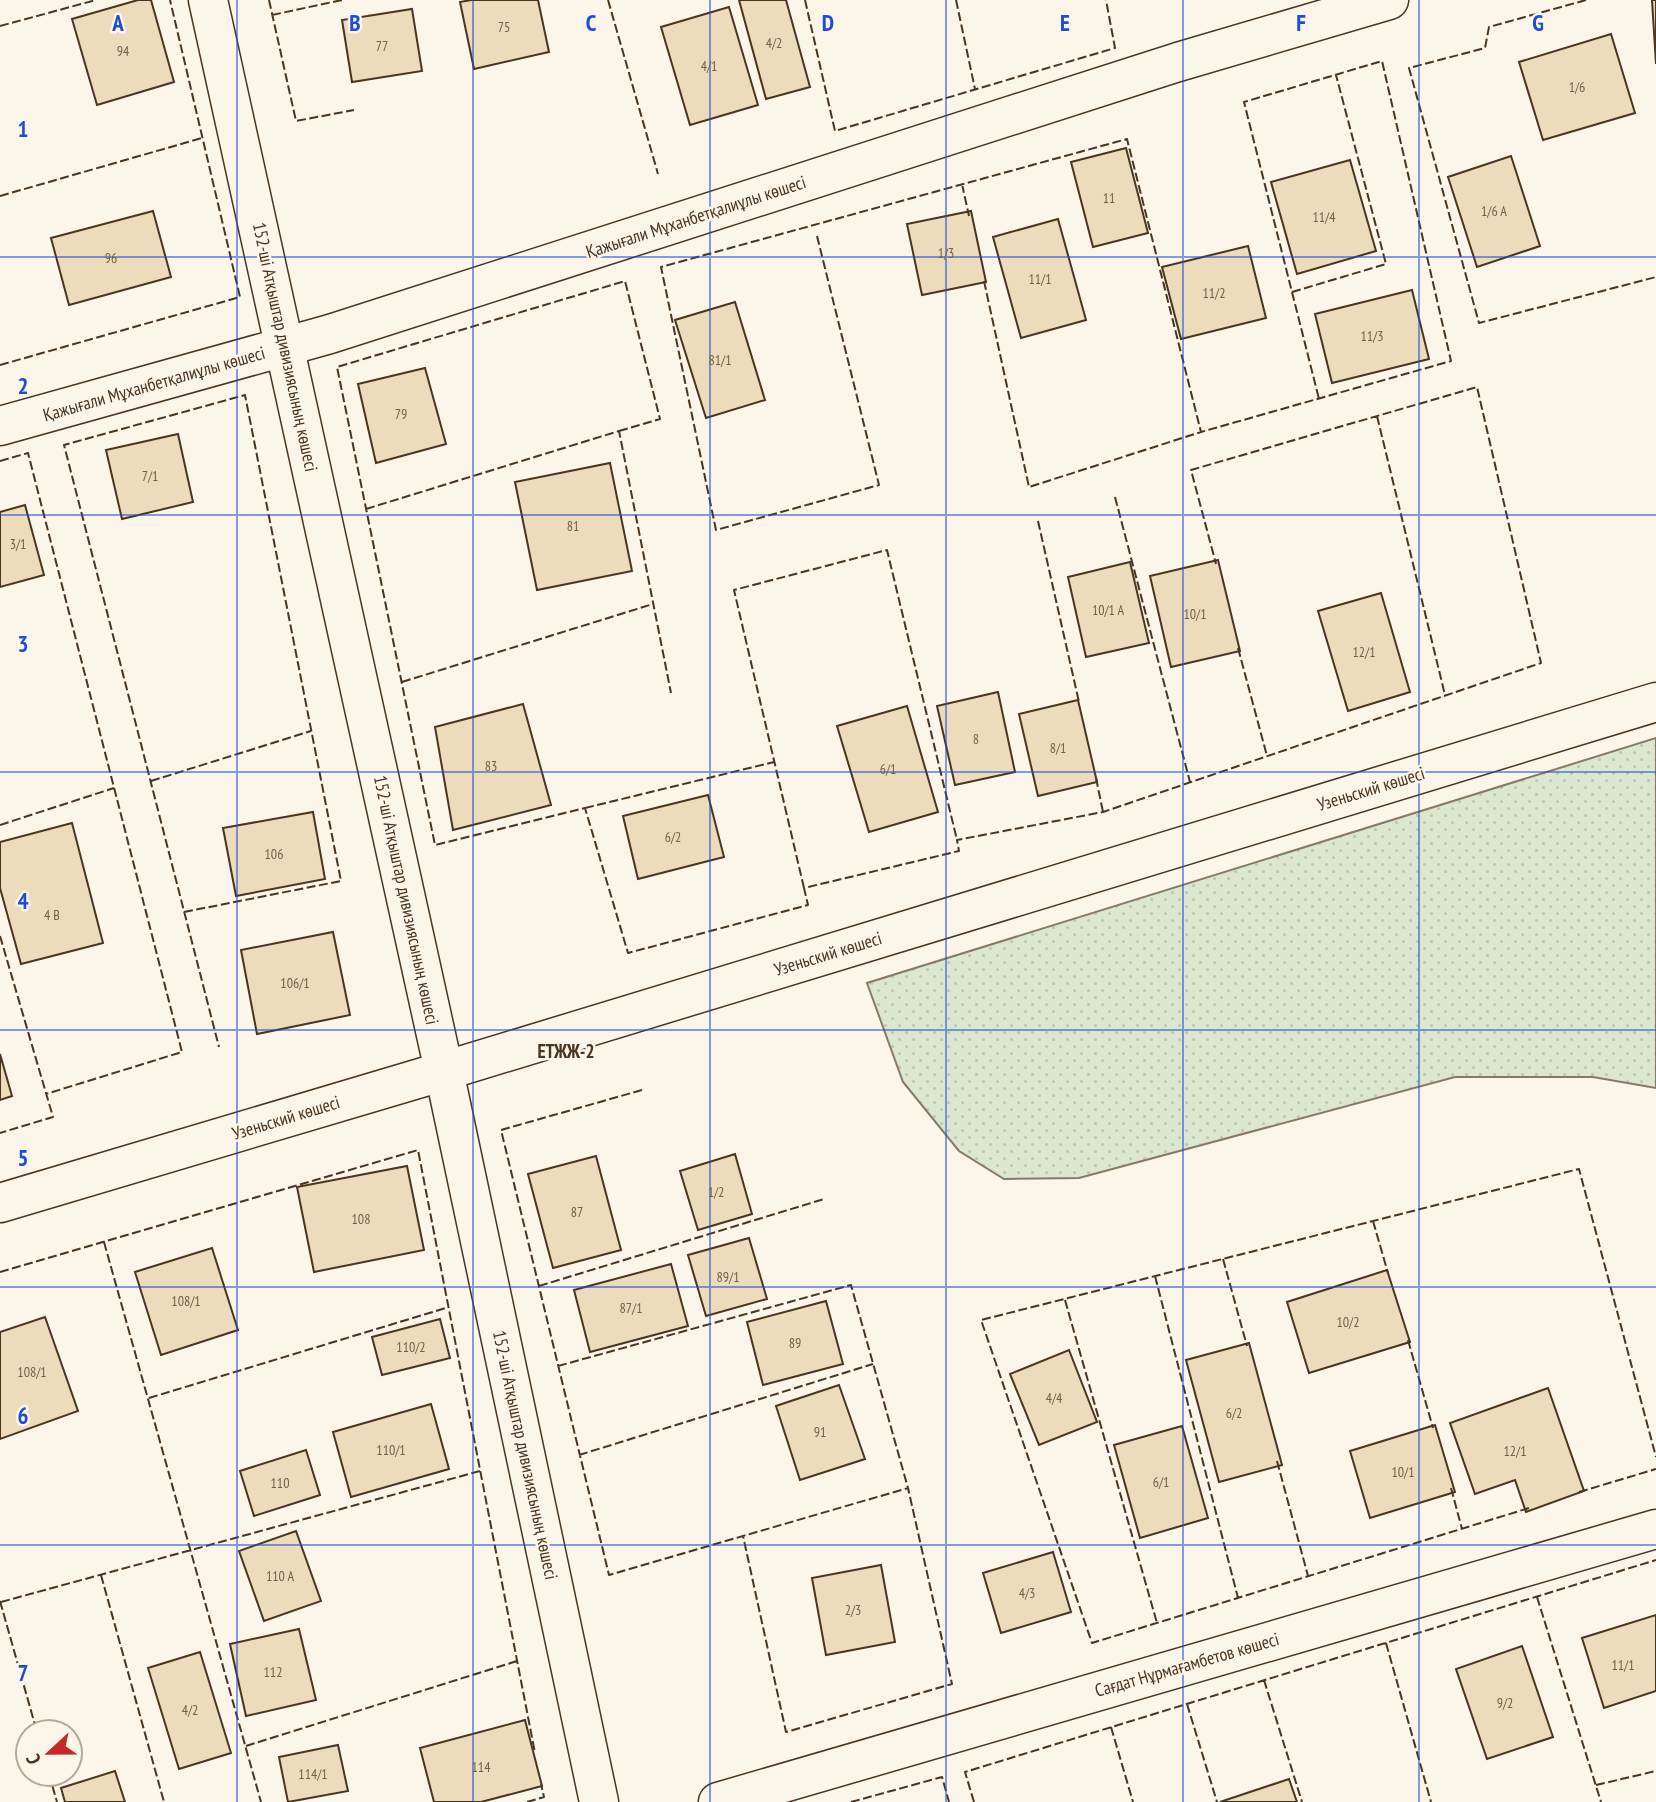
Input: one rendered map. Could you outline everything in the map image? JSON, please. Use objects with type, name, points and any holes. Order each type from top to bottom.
[{"type":"street","name":"152-ші Атқыштар дивизиясының көшесі","points":[[208,0],[444,1071],[599,1802]]},
{"type":"street","name":"Қажығали Мұханбетқалиұлы көшесі","points":[[0,426],[285,347],[1178,62],[1389,0]]},
{"type":"street","name":"Узеньский көшесі","points":[[0,1203],[444,1071],[1656,702]]},
{"type":"street","name":"Сағдат Нұрмағамбетов көшесі","points":[[718,1802],[1656,1529]]},
{"type":"green space","points":[[1656,738],[1656,1088],[1593,1077],[1455,1077],[1079,1178],[1004,1179],[959,1151],[903,1082],[867,983]]},
{"type":"building","points":[[138,0],[151,0],[174,82],[97,105],[72,19]]},
{"type":"building","points":[[538,0],[549,52],[474,69],[460,2]]},
{"type":"building","points":[[739,0],[786,0],[810,87],[766,99]]},
{"type":"building","points":[[1652,0],[1656,0],[1656,64]]},
{"type":"building","points":[[729,7],[758,105],[690,125],[661,27]]},
{"type":"building","points":[[412,9],[422,71],[352,82],[342,20]]},
{"type":"building","points":[[1611,34],[1635,113],[1543,140],[1519,62]]},
{"type":"building","points":[[1126,148],[1148,233],[1093,247],[1071,162]]},
{"type":"building","points":[[1511,156],[1540,246],[1477,267],[1448,177]]},
{"type":"building","points":[[1350,160],[1376,251],[1297,274],[1271,182]]},
{"type":"building","points":[[153,211],[171,277],[69,305],[51,238]]},
{"type":"building","points":[[971,211],[986,282],[922,295],[907,224]]},
{"type":"building","points":[[1058,219],[1086,320],[1021,338],[993,237]]},
{"type":"building","points":[[1248,246],[1266,318],[1181,339],[1162,267]]},
{"type":"building","points":[[1412,290],[1429,359],[1332,383],[1315,314]]},
{"type":"building","points":[[735,302],[765,400],[706,418],[675,320]]},
{"type":"building","points":[[425,368],[446,444],[376,463],[358,384]]},
{"type":"building","points":[[178,434],[193,502],[122,519],[106,450]]},
{"type":"building","points":[[610,463],[632,571],[537,590],[515,482]]},
{"type":"building","points":[[25,505],[44,575],[0,587],[0,512]]},
{"type":"building","points":[[1218,560],[1240,651],[1171,667],[1150,576]]},
{"type":"building","points":[[1130,562],[1149,643],[1086,657],[1068,577]]},
{"type":"building","points":[[1381,593],[1410,692],[1348,711],[1318,611]]},
{"type":"building","points":[[998,692],[1015,772],[955,785],[937,706]]},
{"type":"building","points":[[1078,700],[1097,782],[1038,796],[1019,714]]},
{"type":"building","points":[[523,704],[551,805],[453,830],[435,727]]},
{"type":"building","points":[[907,706],[938,812],[869,832],[837,726]]},
{"type":"building","points":[[708,795],[724,857],[638,879],[623,816]]},
{"type":"building","points":[[313,812],[325,879],[236,896],[223,828]]},
{"type":"building","points":[[72,823],[103,943],[21,964],[0,888],[0,842]]},
{"type":"building","points":[[333,932],[350,1015],[257,1034],[241,950]]},
{"type":"building","points":[[0,1054],[12,1096],[0,1100]]},
{"type":"building","points":[[735,1154],[752,1214],[698,1230],[680,1171]]},
{"type":"building","points":[[596,1156],[621,1250],[553,1268],[528,1174]]},
{"type":"building","points":[[407,1166],[424,1250],[314,1272],[297,1187]]},
{"type":"building","points":[[749,1238],[767,1299],[706,1316],[688,1255]]},
{"type":"building","points":[[212,1248],[238,1330],[161,1355],[135,1272]]},
{"type":"building","points":[[671,1264],[688,1326],[590,1352],[574,1290]]},
{"type":"building","points":[[1387,1270],[1410,1342],[1309,1373],[1287,1302]]},
{"type":"building","points":[[826,1301],[843,1364],[763,1385],[747,1322]]},
{"type":"building","points":[[45,1317],[78,1411],[0,1439],[0,1332]]},
{"type":"building","points":[[440,1319],[450,1358],[382,1375],[372,1337]]},
{"type":"building","points":[[1249,1343],[1282,1465],[1219,1482],[1186,1360]]},
{"type":"building","points":[[1069,1350],[1097,1422],[1039,1445],[1010,1374]]},
{"type":"building","points":[[839,1385],[865,1459],[800,1480],[776,1406]]},
{"type":"building","points":[[1548,1388],[1584,1491],[1526,1512],[1515,1480],[1475,1494],[1450,1423]]},
{"type":"building","points":[[431,1404],[449,1469],[351,1497],[333,1432]]},
{"type":"building","points":[[1435,1425],[1455,1492],[1370,1518],[1350,1451]]},
{"type":"building","points":[[1182,1426],[1208,1518],[1140,1538],[1114,1445]]},
{"type":"building","points":[[306,1450],[320,1495],[254,1516],[240,1471]]},
{"type":"building","points":[[296,1531],[321,1601],[264,1621],[239,1551]]},
{"type":"building","points":[[1053,1552],[1071,1612],[1001,1633],[983,1573]]},
{"type":"building","points":[[881,1565],[895,1642],[826,1655],[812,1578]]},
{"type":"building","points":[[1656,1615],[1656,1691],[1604,1708],[1582,1638]]},
{"type":"building","points":[[299,1629],[316,1700],[246,1716],[230,1644]]},
{"type":"building","points":[[1522,1646],[1553,1737],[1487,1759],[1456,1669]]},
{"type":"building","points":[[200,1652],[231,1753],[179,1769],[148,1668]]},
{"type":"building","points":[[525,1720],[542,1786],[481,1802],[434,1802],[420,1748]]},
{"type":"building","points":[[338,1745],[348,1791],[288,1802],[279,1757]]},
{"type":"building","points":[[115,1771],[125,1802],[65,1802],[61,1788],[84,1788],[84,1781]]},
{"type":"building","points":[[1289,1779],[1297,1802],[1220,1802]]},
{"type":"fence","points":[[0,26],[96,0]]},
{"type":"fence","points":[[0,365],[240,297],[170,0]]},
{"type":"fence","points":[[269,0],[296,121],[354,110]]},
{"type":"fence","points":[[272,15],[342,0]]},
{"type":"fence","points":[[608,0],[658,174]]},
{"type":"fence","points":[[805,0],[835,131],[1115,48],[1106,0]]},
{"type":"fence","points":[[956,0],[975,89]]},
{"type":"fence","points":[[1586,0],[1489,27],[1485,48],[1409,68],[1479,323],[1656,277]]},
{"type":"fence","points":[[817,236],[879,485],[716,530],[661,267],[1127,139],[1201,432],[1451,361],[1382,61],[1244,102],[1319,399]]},
{"type":"fence","points":[[1292,292],[1386,264],[1336,75]]},
{"type":"fence","points":[[0,196],[202,138]]},
{"type":"fence","points":[[962,184],[969,216]]},
{"type":"fence","points":[[619,431],[660,419],[625,281],[337,367],[435,845],[585,808],[628,953],[808,905],[804,888],[959,851],[957,840],[1103,812],[1541,663],[1477,387],[1191,470],[1216,564]]},
{"type":"fence","points":[[984,281],[1029,487],[1201,432]]},
{"type":"fence","points":[[184,912],[341,881],[245,395],[64,445],[219,1047]]},
{"type":"fence","points":[[1377,416],[1445,695]]},
{"type":"fence","points":[[366,509],[619,431],[671,693]]},
{"type":"fence","points":[[0,461],[28,453],[182,1052],[46,1094]]},
{"type":"fence","points":[[1115,497],[1190,782]]},
{"type":"fence","points":[[1038,521],[1079,702]]},
{"type":"fence","points":[[804,888],[734,590],[887,550],[957,840]]},
{"type":"fence","points":[[402,682],[653,604]]},
{"type":"fence","points":[[1238,648],[1267,756]]},
{"type":"fence","points":[[151,781],[311,731]]},
{"type":"fence","points":[[585,808],[774,762]]},
{"type":"fence","points":[[1096,778],[1103,812]]},
{"type":"fence","points":[[0,825],[114,788]]},
{"type":"fence","points":[[0,936],[53,1117],[0,1133]]},
{"type":"fence","points":[[642,1090],[501,1130],[609,1575],[908,1488],[952,1684],[786,1732],[743,1536]]},
{"type":"fence","points":[[0,1272],[418,1150],[535,1753]]},
{"type":"fence","points":[[1529,1508],[1092,1643],[981,1320],[1579,1169],[1656,1457]]},
{"type":"fence","points":[[539,1286],[824,1199]]},
{"type":"fence","points":[[1373,1221],[1388,1273]]},
{"type":"fence","points":[[104,1242],[261,1802]]},
{"type":"fence","points":[[1223,1259],[1247,1346]]},
{"type":"fence","points":[[1155,1276],[1238,1598]]},
{"type":"fence","points":[[558,1366],[851,1285],[908,1488]]},
{"type":"fence","points":[[1065,1300],[1157,1623]]},
{"type":"fence","points":[[149,1398],[449,1307]]},
{"type":"fence","points":[[1408,1340],[1433,1428]]},
{"type":"fence","points":[[579,1455],[873,1364]]},
{"type":"fence","points":[[1277,1461],[1308,1576]]},
{"type":"fence","points":[[1579,1492],[1656,1469]]},
{"type":"fence","points":[[1,1602],[480,1471]]},
{"type":"fence","points":[[1451,1488],[1462,1529]]},
{"type":"fence","points":[[974,1802],[965,1772],[1656,1560]]},
{"type":"fence","points":[[101,1575],[164,1802]]},
{"type":"fence","points":[[1537,1597],[1601,1802]]},
{"type":"fence","points":[[0,1601],[33,1718]]},
{"type":"fence","points":[[1386,1643],[1431,1802]]},
{"type":"fence","points":[[246,1746],[517,1661]]},
{"type":"fence","points":[[1264,1680],[1302,1802]]},
{"type":"fence","points":[[1187,1704],[1217,1802]]},
{"type":"fence","points":[[1111,1727],[1133,1802]]},
{"type":"fence","points":[[1596,1785],[1656,1771]]},
{"type":"fence","points":[[851,1802],[942,1777],[949,1802]]},
{"type":"fence","points":[[527,1802],[544,1797],[541,1784]]},
{"type":"fence","points":[[53,1788],[57,1802]]},
{"type":"district","name":"ЕТЖЖ-2","points":[[566,1051]]}]
